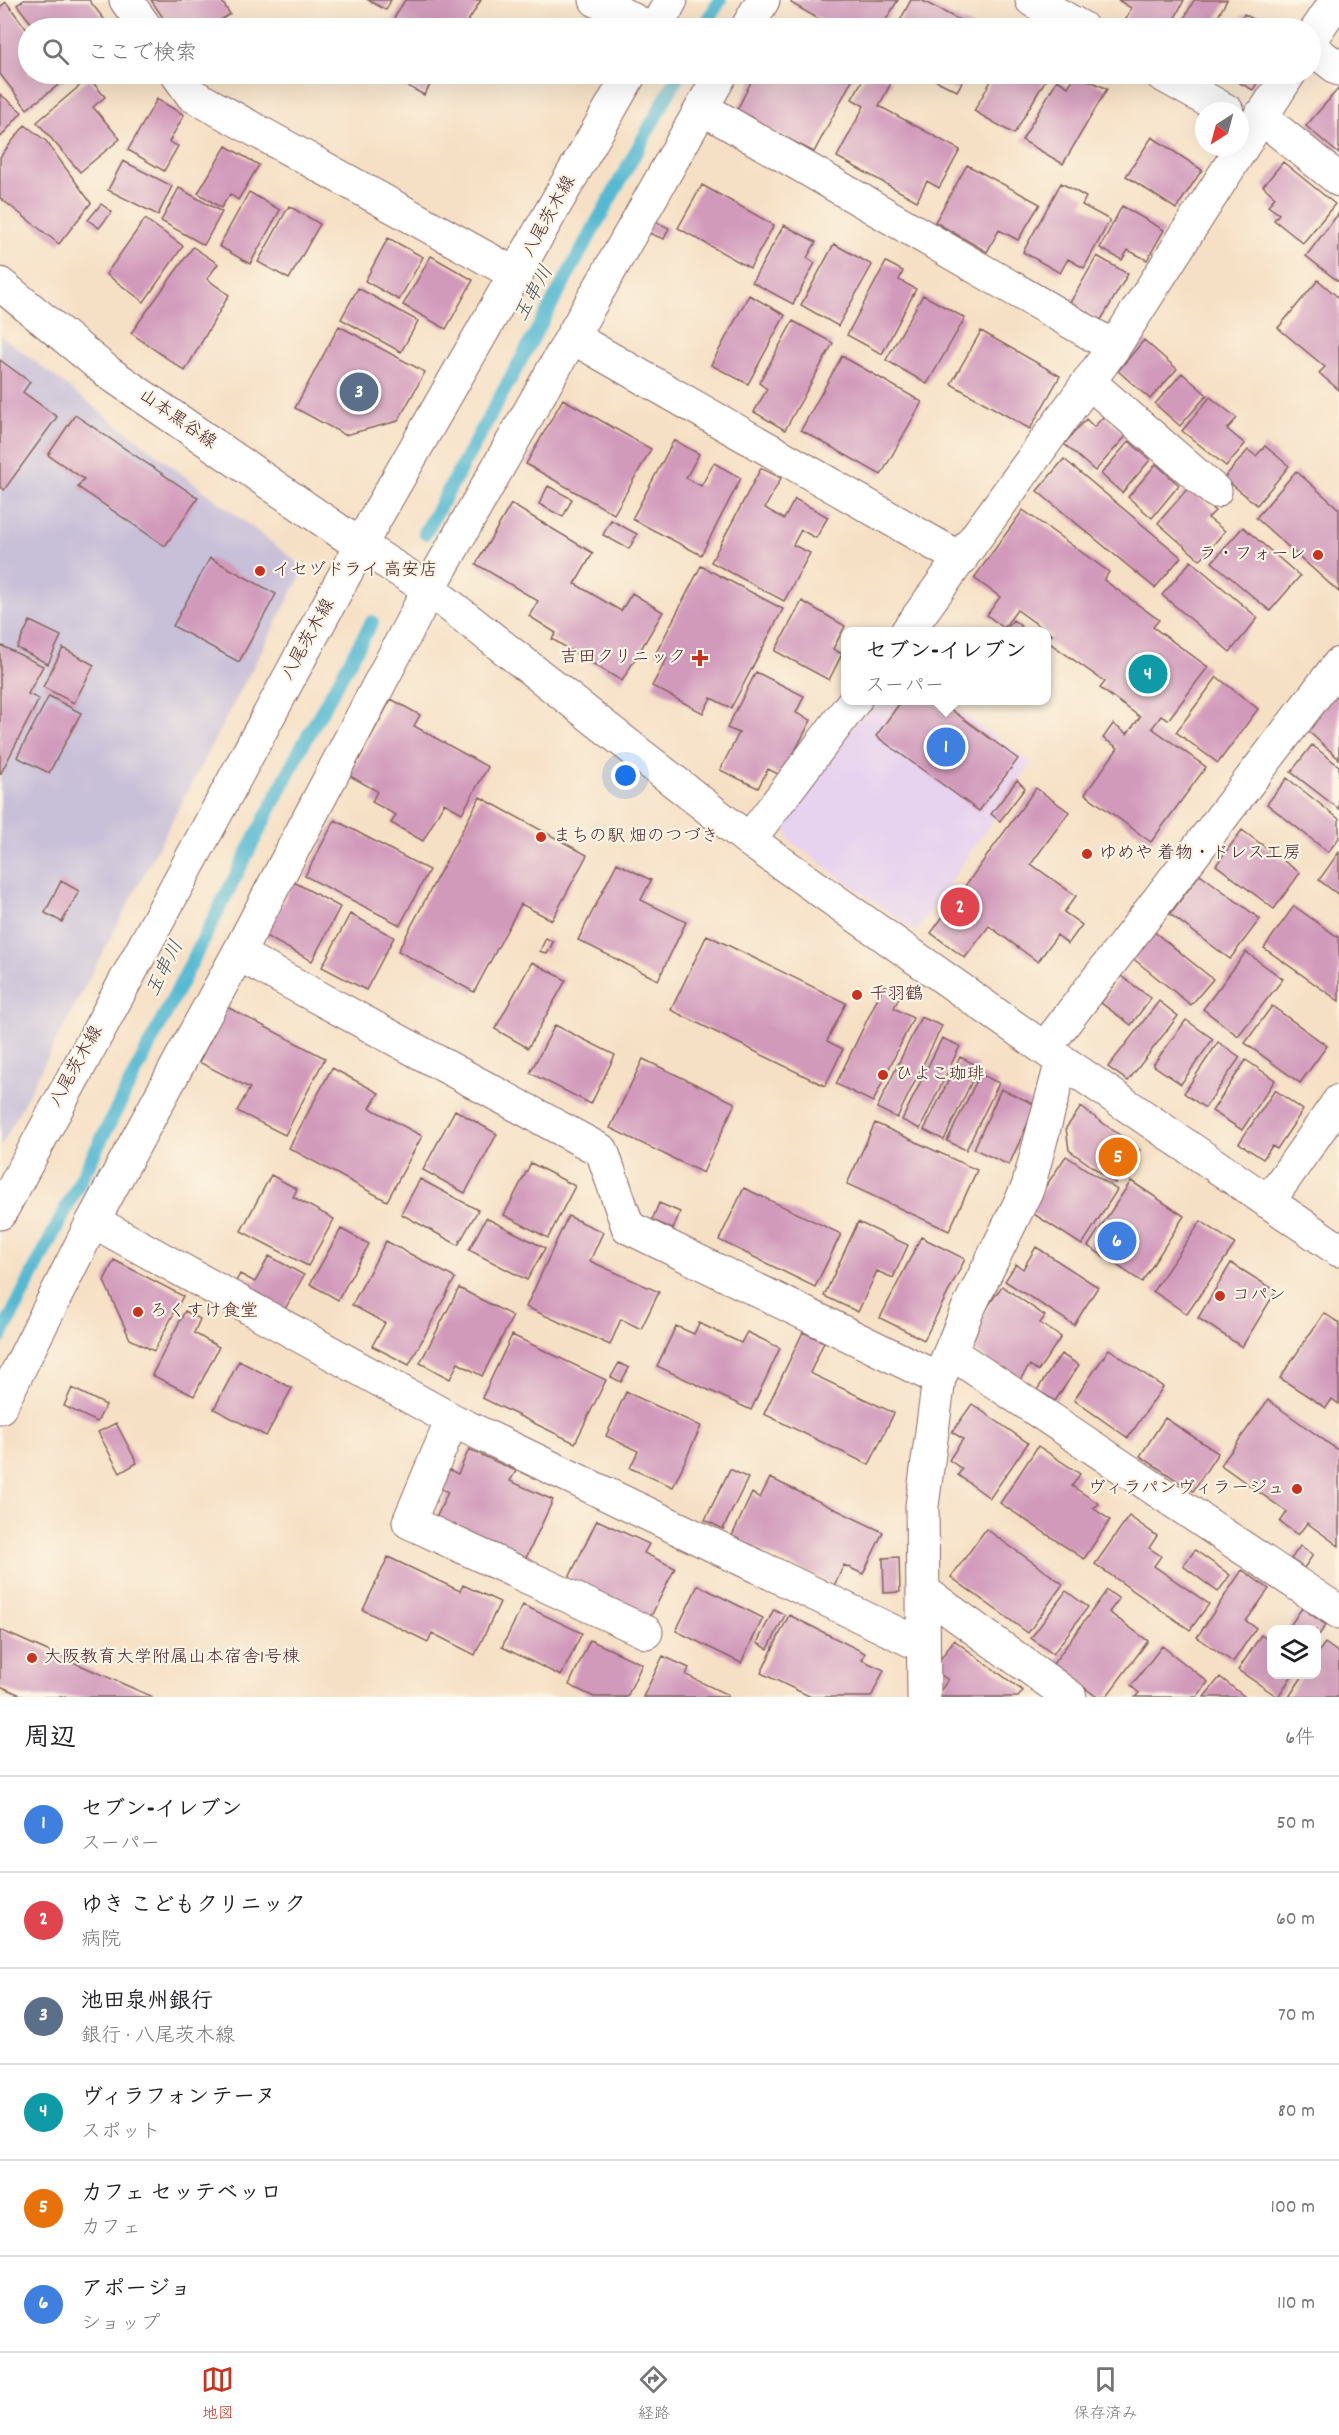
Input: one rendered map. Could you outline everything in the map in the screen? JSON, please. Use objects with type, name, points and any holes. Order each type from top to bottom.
[{"type":"street","points":[[126,0],[139,18]]},
{"type":"street","points":[[596,0],[629,18]]},
{"type":"street","points":[[661,18],[671,0]]},
{"type":"street","points":[[753,18],[763,0]]},
{"type":"street","points":[[1032,0],[1064,18]]},
{"type":"street","points":[[1321,25],[1337,0]]},
{"type":"street","points":[[1321,55],[1339,69]]},
{"type":"street","points":[[184,84],[192,95],[517,275]]},
{"type":"street","name":"八尾茨木線","points":[[0,1213],[361,546],[624,84]]},
{"type":"street","points":[[0,1407],[93,1221],[238,954],[429,589],[715,84]]},
{"type":"street","points":[[1180,84],[1214,102]]},
{"type":"street","points":[[1249,114],[1278,84]]},
{"type":"street","points":[[702,108],[1114,348]]},
{"type":"street","points":[[1249,121],[1339,180]]},
{"type":"street","points":[[911,627],[1114,348],[1223,156]]},
{"type":"street","name":"山本黒谷線","points":[[0,284],[109,374],[361,546],[429,589],[749,840],[1339,1250]]},
{"type":"street","points":[[572,337],[961,559]]},
{"type":"street","points":[[1089,382],[1215,491]]},
{"type":"street","points":[[924,1697],[922,1506],[945,1365],[1028,1187],[1054,1054],[1339,663]]},
{"type":"street","points":[[749,840],[851,705]]},
{"type":"street","points":[[238,954],[602,1151],[628,1227],[945,1365],[1339,1612]]},
{"type":"street","points":[[1268,1202],[1339,1101]]},
{"type":"street","points":[[93,1221],[452,1420],[924,1646]]},
{"type":"street","points":[[452,1420],[409,1522],[646,1632]]},
{"type":"street","points":[[923,1591],[1070,1697]]},
{"type":"shaded area","points":[[0,335],[305,568],[0,1148]]},
{"type":"shaded area","points":[[869,705],[951,705],[1032,763],[916,932],[789,840],[785,821]]},
{"type":"building","points":[[24,0],[89,0],[103,18],[27,18],[17,5]]},
{"type":"building","points":[[151,0],[221,0],[230,14],[224,18],[163,18]]},
{"type":"building","points":[[368,0],[391,0],[386,10]]},
{"type":"building","points":[[405,0],[481,0],[470,18],[394,18]]},
{"type":"building","points":[[792,0],[898,0],[887,18],[817,18],[791,3]]},
{"type":"building","points":[[911,0],[921,0],[956,18],[901,18]]},
{"type":"building","points":[[1118,0],[1184,0],[1175,18],[1126,18],[1131,8]]},
{"type":"building","points":[[1194,0],[1227,0],[1217,18],[1184,18]]},
{"type":"building","points":[[6,2],[18,18],[18,84],[60,84],[27,109],[0,74],[0,7]]},
{"type":"building","points":[[82,84],[94,84],[105,97],[93,107],[120,139],[80,172],[37,122]]},
{"type":"building","points":[[404,84],[431,84],[424,95]]},
{"type":"building","points":[[750,84],[850,84],[814,152],[736,112]]},
{"type":"building","points":[[860,84],[890,84],[879,106],[960,150],[939,188],[927,181],[917,201],[837,157],[864,106],[852,99]]},
{"type":"building","points":[[943,84],[961,84],[957,91]]},
{"type":"building","points":[[989,84],[1043,84],[1014,134],[974,111]]},
{"type":"building","points":[[1055,84],[1063,84],[1068,87],[1070,84],[1097,84],[1107,89],[1063,164],[1022,140]]},
{"type":"building","points":[[1242,84],[1256,84],[1253,90]]},
{"type":"building","points":[[1339,88],[1339,154],[1306,126]]},
{"type":"building","points":[[0,94],[22,112],[0,138]]},
{"type":"building","points":[[157,99],[184,115],[169,142],[178,146],[164,171],[128,150]]},
{"type":"building","points":[[25,125],[46,141],[91,203],[59,244],[0,198],[0,157]]},
{"type":"building","points":[[1152,137],[1202,170],[1176,209],[1126,176]]},
{"type":"building","points":[[226,146],[259,165],[238,200],[230,194],[221,208],[198,193]]},
{"type":"building","points":[[123,161],[172,186],[158,215],[108,190]]},
{"type":"building","points":[[1283,162],[1335,204],[1303,243],[1274,220],[1279,214],[1268,206],[1275,197],[1263,186]]},
{"type":"building","points":[[967,165],[1040,204],[1018,240],[999,230],[987,252],[935,222]]},
{"type":"building","points":[[1061,183],[1086,197],[1082,205],[1110,220],[1084,268],[1068,259],[1060,273],[1023,252]]},
{"type":"building","points":[[702,185],[774,225],[750,268],[678,228]]},
{"type":"building","points":[[179,188],[222,212],[204,245],[161,221]]},
{"type":"building","points":[[249,192],[280,210],[250,264],[219,246]]},
{"type":"building","points":[[101,204],[112,212],[99,228],[88,220]]},
{"type":"building","points":[[289,206],[320,224],[289,279],[258,262]]},
{"type":"building","points":[[1122,206],[1164,230],[1147,260],[1128,250],[1122,260],[1100,248]]},
{"type":"building","points":[[1339,213],[1339,282],[1306,256]]},
{"type":"building","points":[[145,219],[183,246],[144,302],[106,274]]},
{"type":"building","points":[[652,220],[669,228],[664,239],[646,232]]},
{"type":"building","points":[[784,225],[816,242],[807,258],[815,263],[793,304],[752,282]]},
{"type":"building","points":[[388,238],[423,257],[399,300],[365,281]]},
{"type":"building","points":[[834,244],[872,265],[838,326],[801,305]]},
{"type":"building","points":[[193,247],[218,264],[207,279],[229,295],[185,371],[131,333]]},
{"type":"building","points":[[431,256],[473,280],[446,329],[403,305]]},
{"type":"building","points":[[1097,256],[1128,274],[1101,320],[1070,303]]},
{"type":"building","points":[[886,262],[903,271],[899,280],[916,289],[882,354],[847,335]]},
{"type":"building","points":[[1318,280],[1339,298],[1339,390],[1319,373],[1325,367],[1278,328]]},
{"type":"building","points":[[358,288],[418,321],[401,352],[341,319]]},
{"type":"building","points":[[749,295],[785,315],[748,384],[711,365]]},
{"type":"building","points":[[923,295],[965,318],[927,384],[886,360]]},
{"type":"building","points":[[793,321],[833,343],[785,430],[754,412],[767,389],[759,383]]},
{"type":"building","points":[[339,326],[425,372],[398,421],[345,435],[295,408]]},
{"type":"building","points":[[981,331],[1060,376],[1030,429],[951,384]]},
{"type":"building","points":[[1144,340],[1177,369],[1150,399],[1118,371]]},
{"type":"building","points":[[842,356],[922,402],[881,475],[801,430]]},
{"type":"building","points":[[0,360],[30,382],[23,392],[57,417],[4,490],[0,487]]},
{"type":"building","points":[[1182,373],[1207,395],[1180,426],[1155,404]]},
{"type":"building","points":[[1210,397],[1237,418],[1227,429],[1245,444],[1226,466],[1182,431]]},
{"type":"building","points":[[563,399],[651,449],[614,514],[526,464]]},
{"type":"building","points":[[75,415],[198,498],[165,546],[78,487],[84,479],[48,455]]},
{"type":"building","points":[[1104,416],[1126,436],[1095,471],[1064,444],[1086,419],[1094,427]]},
{"type":"building","points":[[674,440],[699,454],[686,478],[701,486],[714,463],[741,478],[701,555],[632,519]]},
{"type":"building","points":[[1129,441],[1150,460],[1122,493],[1101,474]]},
{"type":"building","points":[[1265,446],[1289,466],[1257,505],[1224,478],[1248,450],[1256,456]]},
{"type":"building","points":[[1064,459],[1181,557],[1155,588],[1037,491]]},
{"type":"building","points":[[1156,464],[1179,485],[1152,518],[1128,497]]},
{"type":"building","points":[[761,468],[781,478],[765,508],[784,519],[795,499],[828,517],[816,538],[801,530],[793,545],[810,553],[784,601],[711,562]]},
{"type":"building","name":"ラ・フォーレ","points":[[1296,471],[1339,509],[1339,592],[1256,518]]},
{"type":"building","points":[[548,486],[572,499],[563,517],[539,504]]},
{"type":"building","points":[[1188,488],[1215,511],[1208,518],[1225,531],[1200,560],[1158,523]]},
{"type":"building","points":[[511,504],[593,553],[575,584],[621,611],[632,593],[663,612],[622,681],[552,639],[556,633],[529,616],[538,601],[476,564]]},
{"type":"building","points":[[1023,510],[1109,572],[1104,580],[1159,620],[1153,627],[1208,667],[1168,720],[1161,716],[1152,728],[1206,767],[1151,842],[1085,794],[1118,748],[1103,738],[1113,724],[1127,734],[1140,717],[1100,688],[1105,682],[1051,644],[1051,627],[1041,627],[1017,610],[1005,627],[987,615],[1000,597],[974,578]]},
{"type":"building","points":[[611,520],[637,534],[629,549],[603,535]]},
{"type":"building","points":[[1243,527],[1300,576],[1270,611],[1212,562]]},
{"type":"building","points":[[210,558],[276,594],[239,662],[173,626]]},
{"type":"building","points":[[1191,561],[1258,618],[1230,652],[1162,595]]},
{"type":"building","points":[[701,566],[783,609],[731,708],[711,698],[703,713],[652,686],[667,658],[656,653]]},
{"type":"building","points":[[802,601],[845,626],[841,627],[841,634],[833,649],[841,653],[841,656],[829,680],[775,651]]},
{"type":"building","points":[[1013,620],[1021,626],[1020,627],[1008,627]]},
{"type":"building","points":[[30,621],[61,636],[48,664],[17,648]]},
{"type":"building","points":[[0,645],[43,666],[28,694],[39,699],[0,775]]},
{"type":"building","points":[[63,648],[94,665],[74,703],[43,687]]},
{"type":"building","points":[[756,672],[804,696],[796,713],[811,720],[782,776],[768,769],[758,788],[720,770],[739,733],[727,728]]},
{"type":"building","points":[[1217,677],[1258,709],[1218,763],[1176,732]]},
{"type":"building","points":[[1339,679],[1339,759],[1306,729]]},
{"type":"building","points":[[49,696],[81,713],[49,773],[17,757]]},
{"type":"building","points":[[391,699],[420,715],[414,726],[488,767],[462,813],[444,803],[423,841],[391,823],[396,815],[372,802],[377,791],[350,776]]},
{"type":"building","points":[[898,705],[945,705],[1018,759],[979,811],[876,736]]},
{"type":"building","points":[[1312,745],[1339,766],[1339,809],[1291,772]]},
{"type":"building","points":[[1287,778],[1339,819],[1339,838],[1328,852],[1267,804]]},
{"type":"building","points":[[1017,780],[1025,788],[1000,821],[991,814]]},
{"type":"building","points":[[1036,788],[1069,812],[1031,864],[1076,896],[1064,912],[1082,925],[1068,944],[1057,935],[1038,962],[989,926],[965,958],[931,933]]},
{"type":"building","points":[[480,797],[587,855],[552,920],[521,904],[474,992],[398,951]]},
{"type":"building","points":[[335,820],[429,870],[400,925],[305,876]]},
{"type":"building","points":[[1242,830],[1300,873],[1274,909],[1216,865]]},
{"type":"building","points":[[1339,852],[1339,895],[1319,880]]},
{"type":"building","points":[[617,863],[651,880],[641,900],[686,922],[658,980],[578,940]]},
{"type":"building","points":[[1200,874],[1260,919],[1230,959],[1170,914]]},
{"type":"building","points":[[61,881],[79,891],[62,922],[45,913]]},
{"type":"building","points":[[294,882],[340,907],[312,961],[265,936]]},
{"type":"building","points":[[1294,906],[1339,938],[1339,1001],[1264,948]]},
{"type":"building","points":[[350,914],[394,937],[366,990],[322,967]]},
{"type":"building","points":[[1152,930],[1213,979],[1191,1005],[1131,957]]},
{"type":"building","points":[[707,935],[846,1003],[827,1041],[843,1049],[825,1086],[671,1010]]},
{"type":"building","points":[[546,938],[553,942],[547,954],[540,951]]},
{"type":"building","points":[[1246,952],[1283,979],[1238,1036],[1203,1009]]},
{"type":"building","points":[[532,962],[566,980],[528,1048],[495,1029]]},
{"type":"building","points":[[1121,976],[1151,998],[1131,1025],[1101,1003]]},
{"type":"building","points":[[884,985],[901,994],[894,1008],[913,1018],[873,1102],[836,1084]]},
{"type":"building","points":[[1159,1001],[1178,1016],[1128,1081],[1108,1067]]},
{"type":"building","points":[[1272,1006],[1327,1046],[1300,1083],[1245,1043]]},
{"type":"building","points":[[227,1007],[325,1058],[285,1135],[237,1111],[250,1088],[199,1062]]},
{"type":"building","points":[[921,1017],[942,1026],[897,1118],[877,1108]]},
{"type":"building","points":[[1186,1020],[1213,1039],[1181,1084],[1153,1065]]},
{"type":"building","points":[[555,1025],[615,1055],[591,1104],[530,1073]]},
{"type":"building","points":[[942,1038],[960,1046],[920,1129],[902,1120]]},
{"type":"building","points":[[1218,1042],[1240,1057],[1205,1108],[1184,1093]]},
{"type":"building","points":[[960,1057],[979,1066],[944,1140],[924,1130]]},
{"type":"building","points":[[643,1059],[735,1103],[703,1173],[610,1128]]},
{"type":"building","points":[[1246,1060],[1275,1080],[1242,1130],[1212,1111]]},
{"type":"building","points":[[332,1068],[379,1093],[370,1108],[422,1136],[387,1201],[289,1148]]},
{"type":"building","points":[[980,1074],[999,1083],[966,1150],[947,1141]]},
{"type":"building","points":[[1001,1089],[1036,1105],[1009,1165],[974,1149]]},
{"type":"building","points":[[1275,1090],[1303,1110],[1277,1149],[1272,1146],[1263,1159],[1239,1143]]},
{"type":"building","points":[[1081,1107],[1140,1150],[1115,1183],[1069,1150],[1066,1128]]},
{"type":"building","points":[[455,1110],[497,1134],[465,1193],[423,1170]]},
{"type":"building","points":[[875,1123],[977,1170],[949,1231],[847,1184]]},
{"type":"building","points":[[1066,1156],[1117,1190],[1082,1245],[1029,1211]]},
{"type":"building","points":[[531,1163],[575,1186],[548,1238],[504,1215]]},
{"type":"building","points":[[271,1175],[297,1189],[293,1197],[334,1219],[308,1266],[241,1231]]},
{"type":"building","points":[[420,1179],[478,1210],[458,1245],[401,1214]]},
{"type":"building","points":[[1131,1181],[1184,1216],[1142,1282],[1088,1246]]},
{"type":"building","points":[[744,1188],[841,1234],[815,1287],[719,1240]]},
{"type":"building","points":[[659,1203],[680,1212],[673,1229],[652,1220]]},
{"type":"building","points":[[568,1216],[603,1232],[590,1261],[659,1292],[641,1329],[621,1319],[610,1345],[526,1307]]},
{"type":"building","points":[[486,1218],[545,1248],[527,1280],[469,1250]]},
{"type":"building","points":[[1201,1221],[1235,1244],[1187,1314],[1153,1291]]},
{"type":"building","points":[[858,1222],[908,1245],[893,1278],[877,1271],[858,1312],[824,1296]]},
{"type":"building","points":[[341,1229],[369,1244],[338,1300],[310,1284]]},
{"type":"building","points":[[921,1237],[965,1259],[924,1340],[880,1318]]},
{"type":"building","points":[[386,1241],[455,1278],[409,1365],[372,1346],[385,1323],[352,1305]]},
{"type":"building","points":[[1036,1247],[1098,1287],[1074,1325],[1005,1281],[1016,1264],[1023,1269]]},
{"type":"building","points":[[269,1256],[304,1275],[285,1309],[235,1283],[240,1274],[255,1282]]},
{"type":"building","points":[[114,1260],[183,1296],[154,1351],[130,1339],[104,1281]]},
{"type":"building","points":[[1231,1263],[1276,1291],[1242,1347],[1198,1318]]},
{"type":"building","points":[[1002,1286],[1045,1316],[1040,1323],[1061,1337],[1038,1371],[1030,1365],[1019,1381],[963,1342]]},
{"type":"building","points":[[459,1288],[513,1316],[482,1376],[458,1363],[450,1379],[420,1363]]},
{"type":"building","points":[[185,1311],[200,1319],[194,1333],[219,1347],[194,1396],[152,1375]]},
{"type":"building","points":[[1324,1313],[1339,1323],[1339,1404],[1332,1399],[1326,1408],[1280,1378]]},
{"type":"building","points":[[699,1323],[741,1343],[747,1332],[780,1348],[751,1410],[657,1366],[676,1326],[694,1334]]},
{"type":"building","points":[[803,1332],[824,1342],[810,1373],[894,1413],[869,1465],[764,1414]]},
{"type":"building","points":[[512,1335],[606,1380],[575,1443],[482,1398]]},
{"type":"building","points":[[1109,1349],[1163,1387],[1128,1438],[1074,1400]]},
{"type":"building","points":[[1061,1354],[1079,1365],[1055,1401],[1037,1390]]},
{"type":"building","points":[[239,1361],[292,1388],[266,1436],[214,1409]]},
{"type":"building","points":[[619,1363],[629,1368],[621,1382],[611,1377]]},
{"type":"building","points":[[72,1388],[106,1405],[97,1422],[64,1406]]},
{"type":"building","points":[[626,1392],[701,1426],[673,1487],[630,1468],[638,1451],[606,1436]]},
{"type":"building","name":"ヴィラパンヴィラージュ","points":[[1268,1400],[1339,1451],[1339,1546],[1307,1523],[1298,1535],[1280,1522],[1287,1512],[1221,1465]]},
{"type":"building","points":[[972,1404],[1028,1443],[990,1498],[958,1475],[962,1469],[949,1460],[963,1439],[952,1432]]},
{"type":"building","points":[[1165,1418],[1218,1453],[1193,1491],[1140,1456]]},
{"type":"building","points":[[116,1423],[137,1463],[120,1473],[98,1432]]},
{"type":"building","points":[[1038,1446],[1080,1474],[1072,1486],[1099,1504],[1093,1508],[1110,1520],[1084,1559],[1000,1503]]},
{"type":"building","points":[[469,1449],[516,1471],[510,1481],[553,1500],[526,1558],[436,1518],[448,1492],[435,1486],[443,1467],[458,1474]]},
{"type":"building","points":[[730,1469],[748,1478],[723,1529],[705,1520]]},
{"type":"building","points":[[770,1478],[883,1532],[863,1574],[844,1565],[834,1586],[732,1536],[752,1493],[760,1498]]},
{"type":"building","points":[[1129,1516],[1157,1536],[1149,1548],[1161,1556],[1154,1566],[1209,1604],[1190,1630],[1095,1564]]},
{"type":"building","points":[[597,1520],[649,1544],[644,1553],[675,1568],[650,1618],[569,1578]]},
{"type":"building","points":[[986,1529],[1063,1584],[1028,1633],[951,1577]]},
{"type":"building","points":[[1300,1546],[1313,1555],[1304,1568],[1291,1559]]},
{"type":"building","points":[[1195,1550],[1230,1575],[1218,1592],[1183,1566]]},
{"type":"building","points":[[388,1557],[460,1591],[463,1585],[500,1602],[475,1655],[432,1633],[428,1642],[363,1610]]},
{"type":"building","points":[[899,1557],[900,1592],[884,1593],[883,1558]]},
{"type":"building","points":[[1242,1570],[1269,1589],[1246,1621],[1256,1628],[1233,1662],[1197,1637]]},
{"type":"building","points":[[698,1585],[763,1618],[741,1663],[676,1631]]},
{"type":"building","points":[[1107,1590],[1119,1599],[1109,1612],[1148,1641],[1106,1697],[1097,1697],[1053,1664]]},
{"type":"building","points":[[1066,1591],[1088,1607],[1053,1654],[1031,1638]]},
{"type":"building","points":[[523,1605],[582,1633],[561,1676],[502,1647]]},
{"type":"building","points":[[1302,1608],[1326,1625],[1321,1632],[1321,1625],[1290,1625]]},
{"type":"building","points":[[774,1609],[785,1615],[768,1649],[757,1643]]},
{"type":"building","points":[[789,1615],[865,1653],[862,1660],[884,1670],[871,1697],[811,1697],[761,1673]]},
{"type":"building","name":"大阪教育大学附属山本宿舎1号棟","points":[[0,1630],[153,1697],[25,1697],[0,1686]]},
{"type":"building","points":[[1261,1635],[1267,1639],[1267,1679],[1290,1679],[1278,1697],[1238,1670]]},
{"type":"building","points":[[590,1640],[642,1664],[627,1697],[594,1697],[569,1685]]},
{"type":"building","points":[[954,1640],[1023,1691],[1018,1697],[936,1697],[948,1680],[933,1669]]},
{"type":"building","points":[[1325,1643],[1339,1653],[1339,1697],[1289,1697],[1301,1679],[1321,1679],[1321,1648]]},
{"type":"building","points":[[1162,1646],[1208,1682],[1197,1697],[1135,1697],[1139,1693],[1131,1686]]},
{"type":"building","points":[[663,1656],[689,1668],[686,1675],[728,1695],[727,1697],[643,1697]]},
{"type":"building","points":[[1220,1677],[1245,1697],[1204,1697]]},
{"type":"waterway","name":"玉串川","points":[[710,18],[720,0]]},
{"type":"waterway","name":"玉串川","points":[[425,533],[673,84]]},
{"type":"waterway","name":"玉串川","points":[[0,1338],[302,746],[372,622]]},
{"type":"place","name":"池田泉州銀行","points":[[359,392]]},
{"type":"place","name":"ラ・フォーレ","points":[[1318,555]]},
{"type":"place","name":"イセヅドライ 高安店","points":[[260,571]]},
{"type":"place","name":"吉田クリニック","points":[[700,658]]},
{"type":"place","name":"ヴィラフォンテーヌ","points":[[1148,674]]},
{"type":"place","name":"セブン-イレブン","points":[[946,747]]},
{"type":"place","name":"まちの駅 畑のつづき","points":[[541,837]]},
{"type":"place","name":"ゆめや 着物・ドレス工房","points":[[1087,854]]},
{"type":"place","name":"ゆき こどもクリニック","points":[[960,907]]},
{"type":"place","name":"千羽鶴","points":[[857,995]]},
{"type":"place","name":"ひよこ珈琲","points":[[883,1075]]},
{"type":"place","name":"カフェ セッテベッロ","points":[[1118,1157]]},
{"type":"place","name":"アポージョ","points":[[1117,1241]]},
{"type":"place","name":"コパン","points":[[1220,1296]]},
{"type":"place","name":"ろくすけ食堂","points":[[138,1312]]},
{"type":"place","name":"ヴィラパンヴィラージュ","points":[[1297,1489]]},
{"type":"place","name":"大阪教育大学附属山本宿舎1号棟","points":[[32,1658]]}]
